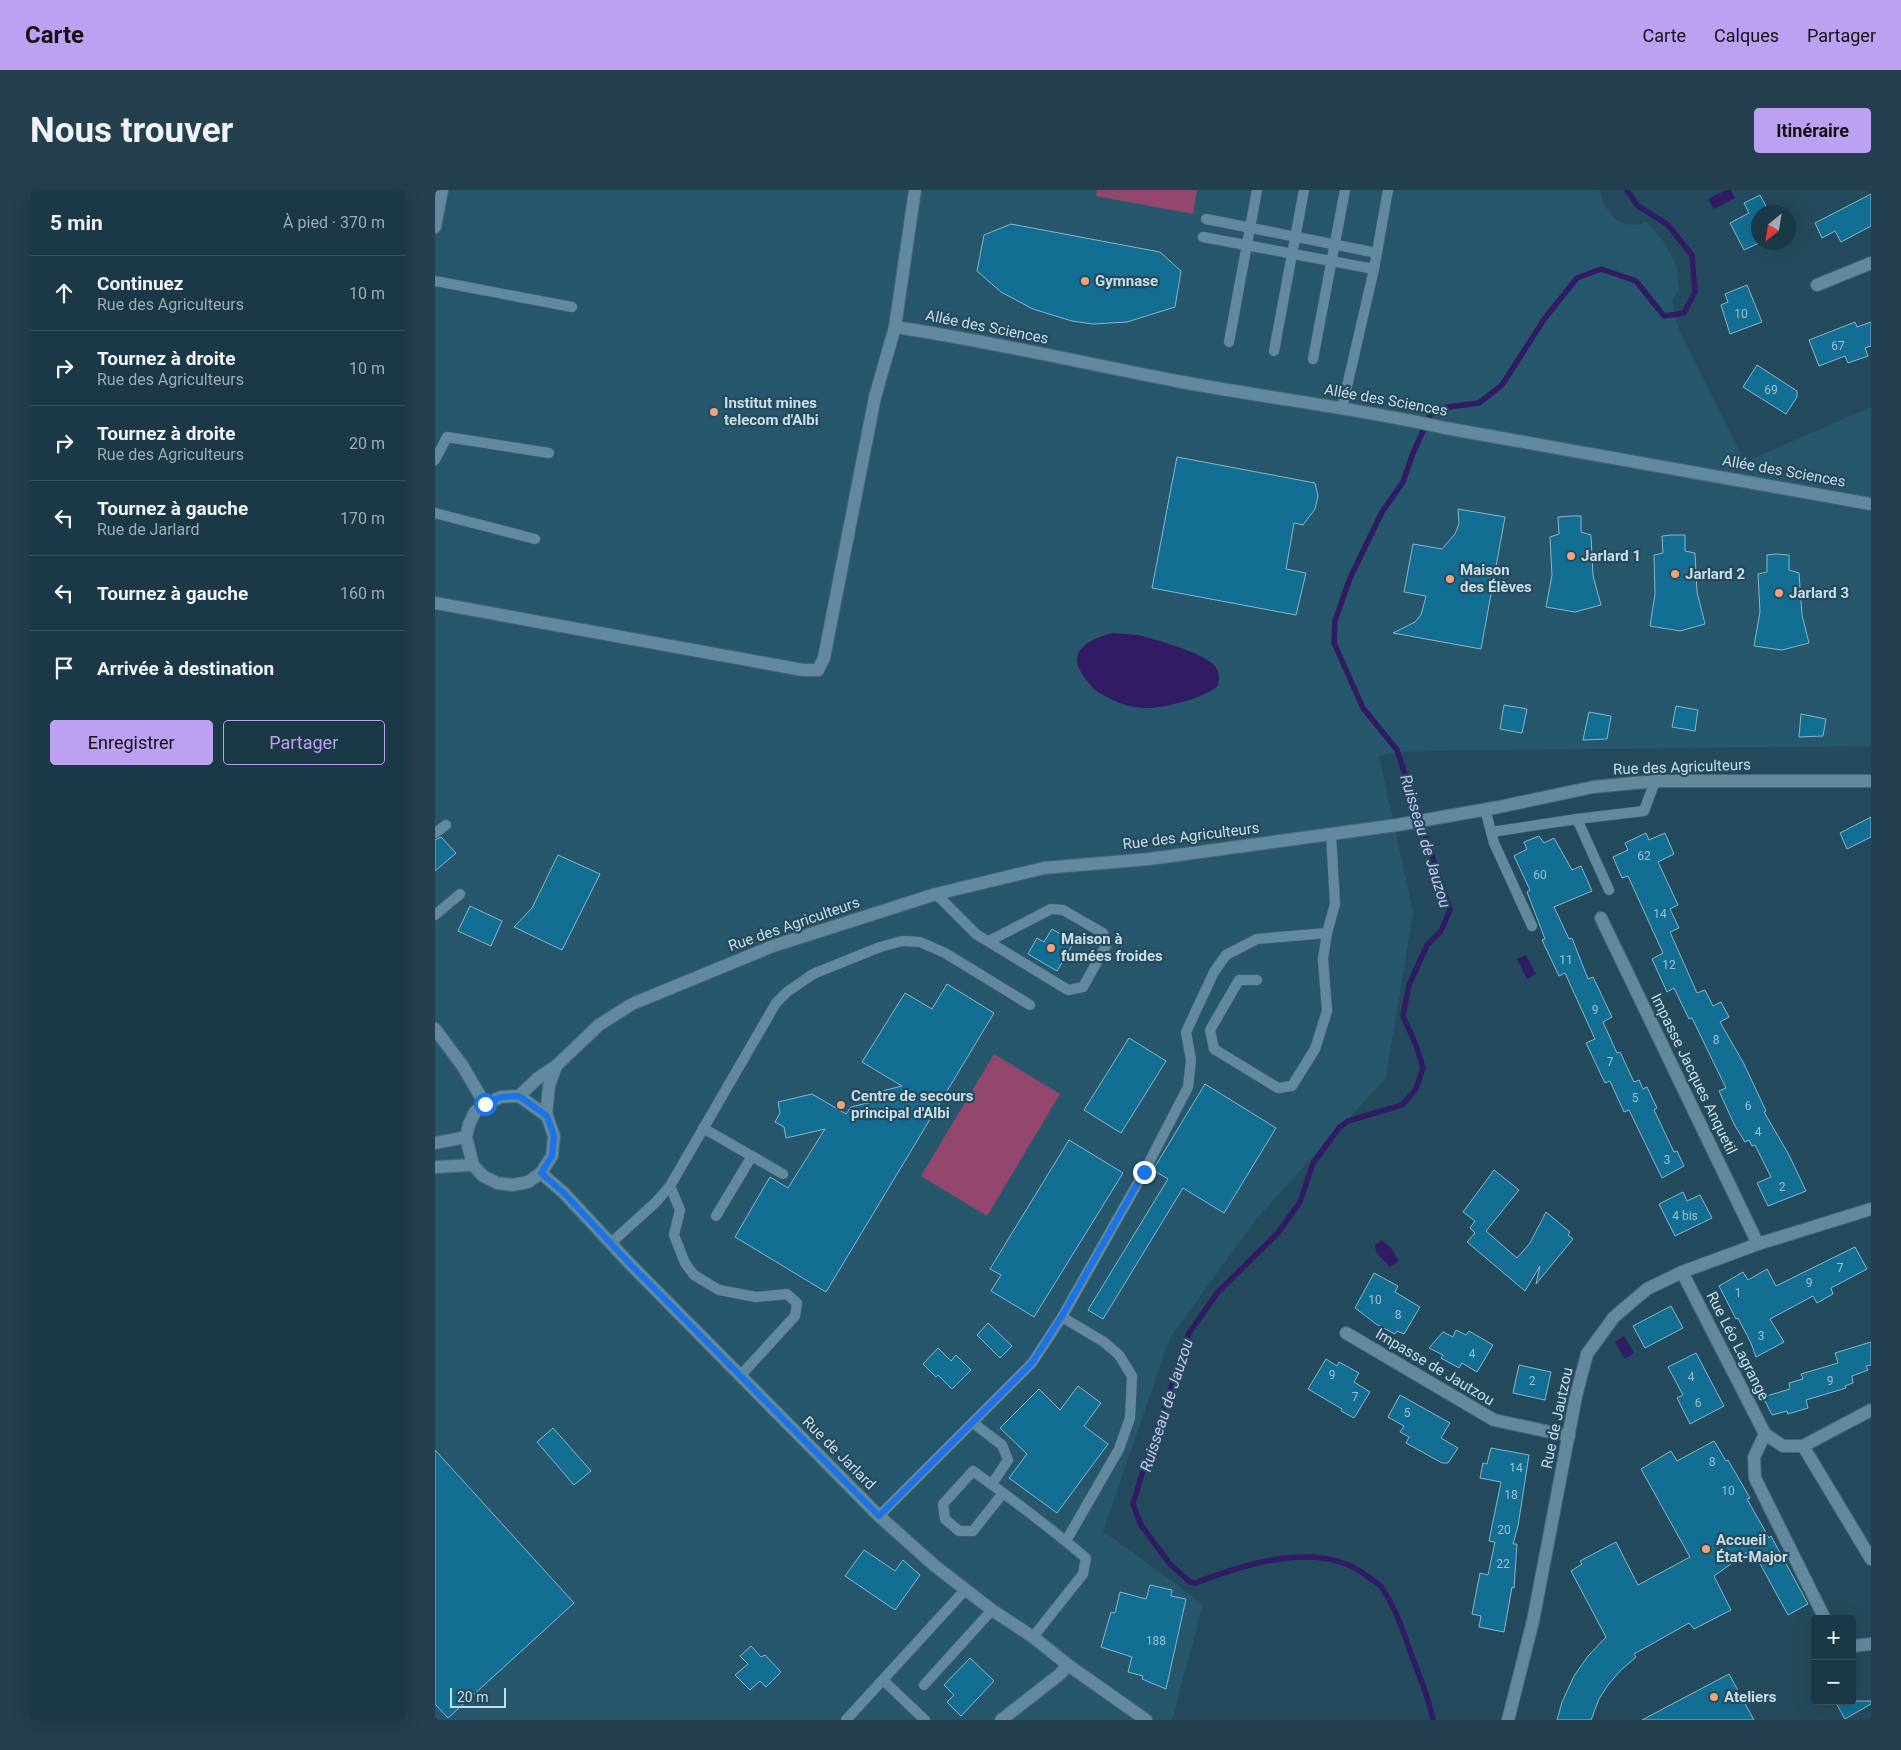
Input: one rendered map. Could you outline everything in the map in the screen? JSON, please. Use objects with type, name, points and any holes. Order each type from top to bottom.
[{"type":"street","points":[[435,227],[442,190]]},
{"type":"street","points":[[435,603],[803,670],[818,670],[824,658],[875,397],[895,327],[915,190]]},
{"type":"street","points":[[1817,285],[1871,263]]},
{"type":"street","name":"Allée des Sciences","points":[[895,327],[950,335],[1178,382],[1343,408],[1871,504]]},
{"type":"street","name":"Rue des Agriculteurs","points":[[519,1096],[538,1078],[555,1066],[599,1024],[632,1004],[773,946],[936,894],[1044,868],[1149,859],[1397,825],[1593,787],[1655,781],[1871,781]]},
{"type":"street","name":"Impasse Jacques Anquetil","points":[[1601,918],[1758,1244]]},
{"type":"street","points":[[435,1029],[463,1065],[485,1104]]},
{"type":"street","points":[[546,1115],[519,1096],[501,1097],[485,1104],[475,1112],[469,1124],[466,1137],[473,1165],[483,1176],[497,1183],[513,1185],[528,1182],[541,1173],[552,1156],[554,1136],[546,1115],[549,1086],[555,1066]]},
{"type":"street","points":[[435,1143],[466,1137]]},
{"type":"street","points":[[435,1167],[473,1165]]},
{"type":"street","name":"Rue de Jarlard","points":[[541,1173],[564,1193],[740,1376],[879,1516],[935,1566],[992,1610],[1033,1637],[1068,1665],[1146,1720]]},
{"type":"street","name":"Rue de Jautzou","points":[[1508,1720],[1533,1621],[1575,1396],[1587,1354],[1614,1317],[1647,1289],[1682,1272],[1758,1244],[1871,1209]]},
{"type":"street","name":"Rue Léo Lagrange","points":[[1682,1272],[1765,1434]]},
{"type":"street","name":"Impasse de Jautzou","points":[[1346,1333],[1494,1420],[1569,1436]]},
{"type":"street","points":[[1823,1615],[1755,1478],[1754,1457],[1765,1434],[1783,1446],[1803,1446],[1871,1410]]},
{"type":"street","points":[[1803,1446],[1871,1559]]},
{"type":"street","points":[[1856,1646],[1871,1644]]},
{"type":"street","points":[[1001,1720],[1059,1675],[1068,1665]]},
{"type":"lane","points":[[1229,342],[1257,190]]},
{"type":"lane","points":[[1275,351],[1304,190]]},
{"type":"lane","points":[[1313,359],[1345,190]]},
{"type":"lane","points":[[1343,408],[1374,269],[1388,190]]},
{"type":"lane","points":[[1206,219],[1377,253]]},
{"type":"lane","points":[[1203,237],[1374,269]]},
{"type":"lane","points":[[435,280],[572,307]]},
{"type":"lane","points":[[435,460],[447,437],[549,452]]},
{"type":"lane","points":[[435,513],[535,539]]},
{"type":"lane","points":[[1491,832],[1644,811],[1655,781]]},
{"type":"lane","points":[[1485,809],[1494,843],[1532,926]]},
{"type":"lane","points":[[1577,820],[1609,890]]},
{"type":"lane","points":[[435,833],[446,824]]},
{"type":"lane","points":[[1257,980],[1239,980],[1210,1030],[1214,1049],[1278,1088],[1292,1086],[1315,1049],[1327,1011],[1323,959],[1327,933],[1335,904],[1331,834]]},
{"type":"lane","points":[[435,915],[460,894]]},
{"type":"lane","points":[[936,894],[976,934],[1067,990],[1083,987],[1107,944],[1103,933],[1063,910],[1051,909],[989,941]]},
{"type":"lane","points":[[879,1516],[1032,1363],[1062,1316],[1144,1172],[1187,1086],[1191,1060],[1186,1032],[1218,966],[1226,955],[1257,939],[1327,933]]},
{"type":"lane","points":[[611,1242],[671,1186],[776,1004],[787,992],[813,974],[902,941],[920,942],[945,953],[1031,1005]]},
{"type":"lane","points":[[703,1128],[783,1174]]},
{"type":"lane","points":[[716,1216],[752,1156]]},
{"type":"lane","points":[[671,1186],[679,1210],[674,1235],[685,1263],[694,1275],[719,1290],[756,1297],[787,1294],[797,1303],[795,1316],[740,1376]]},
{"type":"lane","points":[[1062,1316],[1104,1342],[1119,1355],[1132,1376],[1131,1418],[1119,1449],[1065,1541]]},
{"type":"lane","points":[[973,1423],[1002,1445],[1008,1460],[992,1484]]},
{"type":"lane","points":[[1003,1493],[973,1531],[959,1531],[945,1519],[943,1504],[973,1471],[992,1484],[1086,1558],[1083,1574],[1033,1637]]},
{"type":"lane","points":[[846,1720],[966,1589]]},
{"type":"lane","points":[[924,1685],[992,1610]]},
{"type":"lane","points":[[883,1680],[925,1720]]},
{"type":"shaded area","points":[[435,190],[1599,190],[1605,206],[1614,218],[1625,224],[1638,225],[1645,222],[1649,224],[1664,242],[1676,265],[1679,289],[1672,301],[1678,328],[1745,462],[1871,407],[1871,746],[1405,751],[1379,756],[1413,912],[1386,1078],[1256,1219],[1170,1338],[1103,1531],[1203,1604],[1172,1720],[435,1720]]},
{"type":"shaded area","points":[[1097,190],[1197,190],[1193,214],[1096,196]]},
{"type":"shaded area","points":[[1726,190],[1731,190],[1735,198],[1714,209],[1708,199]]},
{"type":"shaded area","points":[[1114,633],[1145,637],[1200,656],[1214,665],[1217,670],[1219,679],[1217,687],[1190,700],[1151,708],[1126,705],[1105,696],[1088,682],[1079,669],[1077,661],[1081,649],[1090,641]]},
{"type":"shaded area","points":[[1526,955],[1536,974],[1527,979],[1517,959]]},
{"type":"shaded area","points":[[994,1054],[1060,1094],[987,1216],[921,1176]]},
{"type":"shaded area","points":[[1382,1240],[1391,1248],[1399,1261],[1390,1267],[1376,1252],[1375,1245]]},
{"type":"shaded area","points":[[1624,1336],[1634,1353],[1625,1359],[1615,1342]]},
{"type":"building","points":[[1871,194],[1871,226],[1841,242],[1835,231],[1822,238],[1815,223]]},
{"type":"building","points":[[1760,195],[1765,205],[1751,205],[1751,247],[1744,250],[1730,223],[1749,213],[1744,203]]},
{"type":"building","name":"Gymnase","points":[[1011,224],[1160,252],[1181,271],[1175,307],[1127,322],[1093,324],[1072,321],[1033,309],[1001,292],[977,271],[984,235]]},
{"type":"building","points":[[1747,285],[1762,322],[1730,334],[1721,305],[1728,302],[1725,294]]},
{"type":"building","points":[[1855,322],[1857,327],[1871,322],[1871,346],[1865,348],[1868,356],[1848,363],[1845,356],[1819,366],[1809,340]]},
{"type":"building","points":[[1757,365],[1797,391],[1797,397],[1786,414],[1743,387]]},
{"type":"building","points":[[1177,457],[1315,483],[1318,496],[1315,509],[1303,525],[1294,523],[1286,569],[1306,573],[1296,615],[1152,588]]},
{"type":"building","name":"Maison des Élèves","points":[[1458,509],[1505,517],[1481,649],[1393,633],[1415,622],[1421,615],[1426,596],[1404,592],[1413,544],[1442,549],[1455,534],[1459,524]]},
{"type":"building","name":"Jarlard 1","points":[[1581,516],[1581,532],[1591,535],[1593,576],[1601,605],[1575,612],[1546,607],[1552,575],[1550,537],[1559,534],[1558,517]]},
{"type":"building","name":"Jarlard 2","points":[[1685,535],[1685,551],[1695,553],[1697,592],[1705,624],[1680,631],[1650,626],[1655,594],[1654,555],[1663,553],[1662,536]]},
{"type":"building","name":"Jarlard 3","points":[[1767,555],[1789,555],[1789,570],[1799,573],[1802,615],[1809,643],[1782,650],[1754,646],[1760,612],[1758,574],[1767,572]]},
{"type":"building","points":[[1504,705],[1527,709],[1522,733],[1500,729]]},
{"type":"building","points":[[1676,706],[1698,710],[1695,731],[1672,727]]},
{"type":"building","points":[[1589,712],[1611,716],[1607,739],[1583,740]]},
{"type":"building","points":[[1801,714],[1826,719],[1823,736],[1799,737]]},
{"type":"building","points":[[1871,817],[1871,837],[1847,849],[1840,833]]},
{"type":"building","points":[[1646,833],[1649,840],[1665,833],[1674,854],[1658,862],[1678,905],[1670,909],[1679,928],[1670,932],[1697,993],[1705,990],[1713,1006],[1721,1002],[1729,1017],[1720,1022],[1744,1064],[1766,1111],[1764,1112],[1789,1155],[1806,1191],[1768,1206],[1757,1183],[1771,1177],[1755,1145],[1752,1146],[1749,1140],[1745,1142],[1735,1126],[1719,1091],[1726,1088],[1692,1018],[1689,1019],[1674,988],[1667,992],[1652,959],[1663,953],[1628,876],[1622,878],[1613,857],[1628,850],[1625,843]]},
{"type":"building","points":[[1539,836],[1544,843],[1554,838],[1572,870],[1581,866],[1592,891],[1554,907],[1569,939],[1572,938],[1588,979],[1593,977],[1612,1017],[1603,1022],[1617,1053],[1620,1052],[1634,1082],[1639,1080],[1643,1089],[1647,1087],[1657,1108],[1654,1110],[1674,1152],[1677,1151],[1684,1166],[1662,1178],[1629,1110],[1624,1112],[1610,1081],[1605,1083],[1586,1043],[1595,1039],[1565,973],[1559,976],[1542,940],[1545,939],[1527,892],[1530,890],[1514,856],[1527,849],[1524,842]]},
{"type":"building","points":[[441,837],[456,853],[435,871],[435,840]]},
{"type":"building","points":[[558,855],[600,874],[562,950],[514,927],[532,908]]},
{"type":"building","points":[[470,906],[502,921],[491,946],[458,931]]},
{"type":"building","name":"Maison à fumées froides","points":[[1052,929],[1074,942],[1057,971],[1028,954],[1037,938],[1044,942]]},
{"type":"building","points":[[947,984],[994,1013],[826,1292],[735,1237],[770,1177],[788,1188],[825,1129],[786,1138],[784,1127],[775,1122],[780,1113],[778,1102],[812,1094],[846,1114],[851,1107],[880,1100],[878,1092],[902,1086],[862,1062],[905,993],[932,1009]]},
{"type":"building","points":[[1129,1038],[1166,1061],[1121,1133],[1084,1110]]},
{"type":"building","points":[[1205,1084],[1276,1128],[1224,1213],[1183,1188],[1103,1319],[1088,1310],[1168,1179],[1153,1170]]},
{"type":"building","points":[[1069,1140],[1123,1173],[1034,1317],[991,1291],[1001,1275],[990,1269]]},
{"type":"building","points":[[1494,1170],[1519,1190],[1486,1231],[1517,1258],[1530,1243],[1546,1212],[1570,1232],[1568,1235],[1573,1239],[1536,1284],[1540,1266],[1525,1291],[1467,1242],[1475,1233],[1470,1228],[1475,1221],[1463,1212]]},
{"type":"building","points":[[1683,1192],[1687,1201],[1700,1195],[1712,1218],[1675,1236],[1659,1204]]},
{"type":"building","points":[[1855,1247],[1867,1269],[1831,1288],[1833,1294],[1817,1303],[1813,1296],[1770,1319],[1784,1342],[1756,1357],[1738,1318],[1736,1319],[1719,1286],[1743,1272],[1748,1280],[1767,1269],[1776,1286]]},
{"type":"building","points":[[1374,1273],[1398,1286],[1395,1292],[1420,1307],[1404,1334],[1397,1331],[1395,1334],[1376,1324],[1355,1308]]},
{"type":"building","points":[[1671,1306],[1683,1328],[1645,1348],[1633,1326]]},
{"type":"building","points":[[988,1323],[1012,1346],[1000,1358],[977,1335]]},
{"type":"building","points":[[1456,1330],[1466,1335],[1469,1331],[1493,1345],[1477,1372],[1462,1363],[1459,1368],[1441,1358],[1443,1355],[1429,1348],[1443,1332],[1453,1337]]},
{"type":"building","points":[[1871,1342],[1871,1365],[1866,1366],[1868,1370],[1852,1376],[1853,1383],[1845,1386],[1846,1388],[1806,1400],[1808,1408],[1788,1414],[1787,1411],[1772,1415],[1763,1397],[1790,1389],[1789,1383],[1803,1379],[1801,1374],[1838,1363],[1835,1353]]},
{"type":"building","points":[[938,1348],[951,1361],[956,1355],[971,1370],[952,1389],[923,1364]]},
{"type":"building","points":[[1696,1353],[1724,1406],[1690,1424],[1677,1398],[1683,1395],[1668,1367]]},
{"type":"building","points":[[1326,1359],[1337,1366],[1339,1362],[1359,1373],[1354,1382],[1370,1392],[1354,1418],[1308,1389]]},
{"type":"building","points":[[1519,1365],[1551,1372],[1545,1400],[1513,1393]]},
{"type":"building","points":[[1078,1386],[1101,1403],[1084,1426],[1108,1444],[1057,1513],[1009,1478],[1027,1454],[1000,1428],[1039,1389],[1060,1410]]},
{"type":"building","points":[[1400,1395],[1450,1423],[1441,1438],[1458,1448],[1448,1463],[1442,1463],[1406,1443],[1409,1437],[1400,1432],[1404,1426],[1388,1417]]},
{"type":"building","points":[[553,1428],[591,1471],[574,1485],[537,1442]]},
{"type":"building","points":[[1714,1441],[1726,1461],[1728,1460],[1750,1498],[1747,1499],[1769,1538],[1771,1536],[1808,1604],[1788,1615],[1752,1549],[1714,1576],[1731,1610],[1694,1629],[1689,1623],[1634,1654],[1636,1657],[1608,1685],[1599,1699],[1591,1720],[1557,1720],[1562,1702],[1574,1676],[1588,1656],[1606,1637],[1571,1571],[1582,1564],[1580,1561],[1616,1542],[1638,1585],[1690,1557],[1641,1469],[1671,1451],[1677,1461]]},
{"type":"building","points":[[1491,1448],[1529,1455],[1518,1526],[1513,1544],[1517,1544],[1514,1588],[1512,1587],[1504,1632],[1479,1627],[1481,1616],[1472,1614],[1480,1573],[1488,1575],[1495,1542],[1489,1541],[1501,1482],[1480,1478],[1483,1463],[1487,1464]]},
{"type":"building","points":[[435,1450],[574,1603],[448,1718],[435,1704]]},
{"type":"building","points":[[864,1550],[895,1571],[903,1560],[920,1575],[895,1610],[845,1576]]},
{"type":"building","points":[[1150,1585],[1172,1590],[1171,1596],[1186,1599],[1166,1689],[1142,1679],[1143,1676],[1128,1672],[1132,1657],[1101,1647],[1111,1612],[1115,1613],[1120,1592],[1146,1599]]},
{"type":"building","points":[[751,1646],[761,1657],[765,1655],[781,1672],[766,1687],[760,1681],[750,1690],[735,1675],[748,1664],[740,1656]]},
{"type":"building","points":[[970,1658],[994,1681],[961,1716],[947,1702],[954,1695],[944,1685]]},
{"type":"building","name":"Ateliers","points":[[1729,1674],[1754,1720],[1642,1720]]},
{"type":"building","points":[[1856,1701],[1871,1701],[1871,1704],[1845,1719],[1837,1705],[1856,1705]]},
{"type":"waterway","name":"Ruisseau de Jauzou","points":[[1433,1720],[1426,1694],[1391,1603],[1382,1588],[1367,1576],[1348,1565],[1328,1559],[1306,1557],[1259,1563],[1195,1583],[1190,1582],[1170,1564],[1141,1525],[1133,1504],[1189,1333],[1218,1292],[1278,1233],[1300,1202],[1313,1163],[1339,1128],[1348,1121],[1402,1105],[1416,1089],[1423,1068],[1416,1045],[1403,1016],[1409,985],[1427,945],[1441,931],[1450,910],[1397,750],[1363,708],[1334,643],[1335,621],[1350,578],[1382,512],[1403,482],[1413,453],[1433,409],[1479,403],[1502,385],[1545,318],[1577,278],[1601,269],[1636,281],[1664,316],[1684,313],[1695,292],[1692,255],[1667,224],[1638,206],[1627,190]]},
{"type":"place","name":"Gymnase","points":[[1085,281]]},
{"type":"place","name":"Institut mines telecom d'Albi","points":[[714,412]]},
{"type":"place","name":"Jarlard 1","points":[[1571,556]]},
{"type":"place","name":"Jarlard 2","points":[[1675,574]]},
{"type":"place","name":"Maison des Élèves","points":[[1450,579]]},
{"type":"place","name":"Jarlard 3","points":[[1779,593]]},
{"type":"place","name":"Maison à fumées froides","points":[[1051,948]]},
{"type":"place","name":"Centre de secours principal d'Albi","points":[[841,1105]]},
{"type":"place","name":"Accueil État-Major","points":[[1706,1549]]},
{"type":"place","name":"Ateliers","points":[[1714,1697]]},
{"type":"route","points":[[485,1104],[501,1097],[519,1096],[547,1116],[554,1136],[552,1156],[541,1173],[564,1193],[630,1264],[879,1516],[1032,1363],[1062,1316],[1144,1172]]}]
